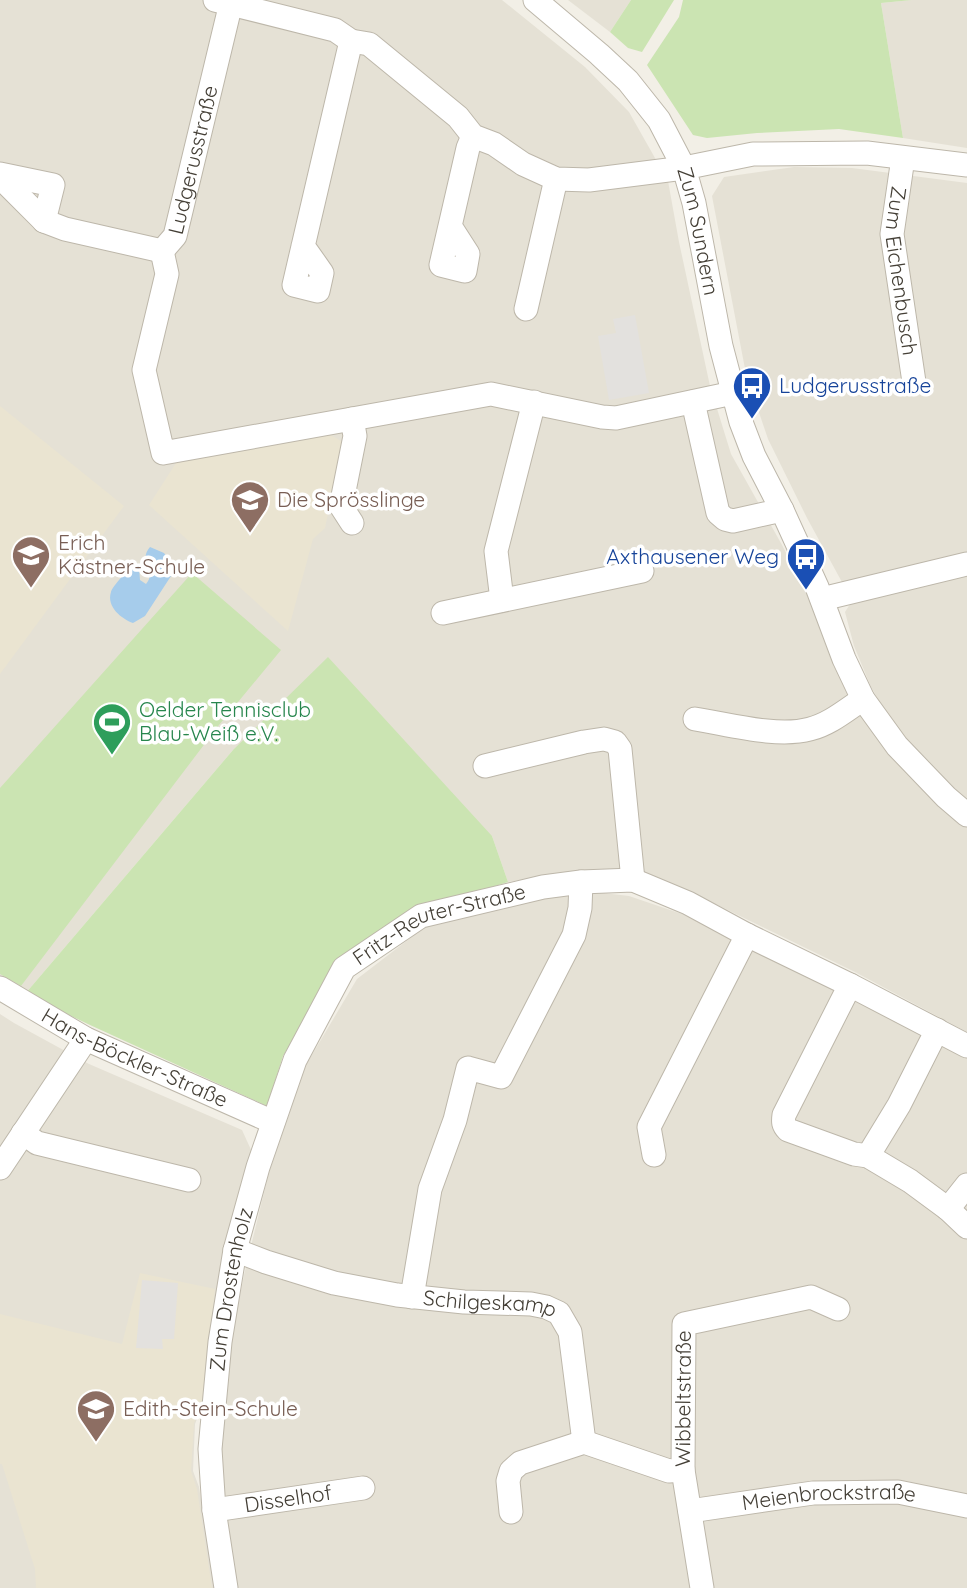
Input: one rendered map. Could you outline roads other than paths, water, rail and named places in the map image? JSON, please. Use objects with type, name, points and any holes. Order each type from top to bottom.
[{"type":"street","name":"Zum Sundern","points":[[535,0],[628,81],[659,120],[684,168],[694,203],[721,346],[754,456],[822,599],[844,659],[863,699],[897,746],[967,816]]},
{"type":"street","points":[[223,2],[335,30],[351,41],[369,44],[458,117],[473,136],[494,144],[523,164],[556,179],[526,309]]},
{"type":"street","name":"Ludgerusstraße","points":[[223,2],[175,236],[162,251],[167,274],[144,370],[163,453],[491,394],[616,418],[733,393]]},
{"type":"street","points":[[303,246],[351,41]]},
{"type":"street","points":[[450,226],[473,136]]},
{"type":"street","name":"Zum Eichenbusch","points":[[556,179],[589,180],[684,168],[753,154],[867,153],[967,165]]},
{"type":"street","name":"Zum Eichenbusch","points":[[903,158],[892,234],[914,382]]},
{"type":"street","points":[[0,175],[44,221],[65,229],[162,251]]},
{"type":"street","points":[[0,175],[53,185],[44,221]]},
{"type":"street","points":[[502,600],[496,551],[534,402]]},
{"type":"street","points":[[693,402],[718,513],[733,521],[782,510]]},
{"type":"street","points":[[352,419],[355,436],[341,506],[352,523]]},
{"type":"street","points":[[822,599],[967,564]]},
{"type":"street","points":[[443,613],[642,571]]},
{"type":"street","points":[[695,719],[794,732],[812,729],[831,721],[863,699]]},
{"type":"street","points":[[485,766],[584,742],[604,739],[615,741],[620,749],[633,880]]},
{"type":"street","name":"Fritz-Reuter-Straße","points":[[273,1122],[295,1060],[344,968],[421,916],[580,881],[633,880],[688,903],[967,1046]]},
{"type":"street","name":"Schilgeskamp","points":[[412,1297],[430,1189],[455,1120],[468,1068],[501,1077],[574,935],[580,908],[580,881]]},
{"type":"street","points":[[654,1155],[649,1127],[747,935]]},
{"type":"street","points":[[850,985],[784,1115],[783,1122],[788,1130],[854,1154],[869,1156],[910,1181],[967,1227]]},
{"type":"street","name":"Hans-Böckler-Straße","points":[[0,988],[86,1039],[273,1122]]},
{"type":"street","points":[[869,1156],[899,1105],[937,1030]]},
{"type":"street","points":[[0,1168],[86,1039]]},
{"type":"street","name":"Zum Drostenholz","points":[[226,1588],[214,1510],[210,1450],[220,1342],[235,1250],[273,1122]]},
{"type":"street","points":[[23,1133],[37,1143],[189,1180]]},
{"type":"street","points":[[948,1209],[967,1185]]},
{"type":"street","name":"Schilgeskamp","points":[[235,1250],[334,1283],[412,1297],[531,1304],[559,1313],[570,1332],[584,1442]]},
{"type":"street","name":"Wibbeltstraße","points":[[702,1588],[683,1470],[684,1324],[811,1297],[838,1309]]},
{"type":"street","points":[[511,1512],[508,1481],[511,1471],[520,1463],[584,1442],[669,1471],[683,1470]]},
{"type":"street","name":"Disselhof","points":[[214,1510],[363,1488]]},
{"type":"street","name":"Meienbrockstraße","points":[[690,1511],[813,1493],[898,1492],[967,1506]]},
{"type":"water","points":[[150,547],[164,553],[171,563],[171,576],[145,616],[133,623],[124,619],[113,607],[111,592],[132,564],[139,567],[140,580],[146,584],[150,575],[146,557]]},
{"type":"place","name":"Ludgerusstraße","points":[[752,420]]},
{"type":"place","name":"Die Sprösslinge","points":[[250,534]]},
{"type":"place","name":"Erich Kästner-Schule","points":[[31,589]]},
{"type":"place","name":"Axthausener Weg","points":[[806,591]]},
{"type":"place","name":"Oelder Tennisclub Blau-Weiß e.V.","points":[[112,756]]},
{"type":"place","name":"Edith-Stein-Schule","points":[[96,1443]]}]
